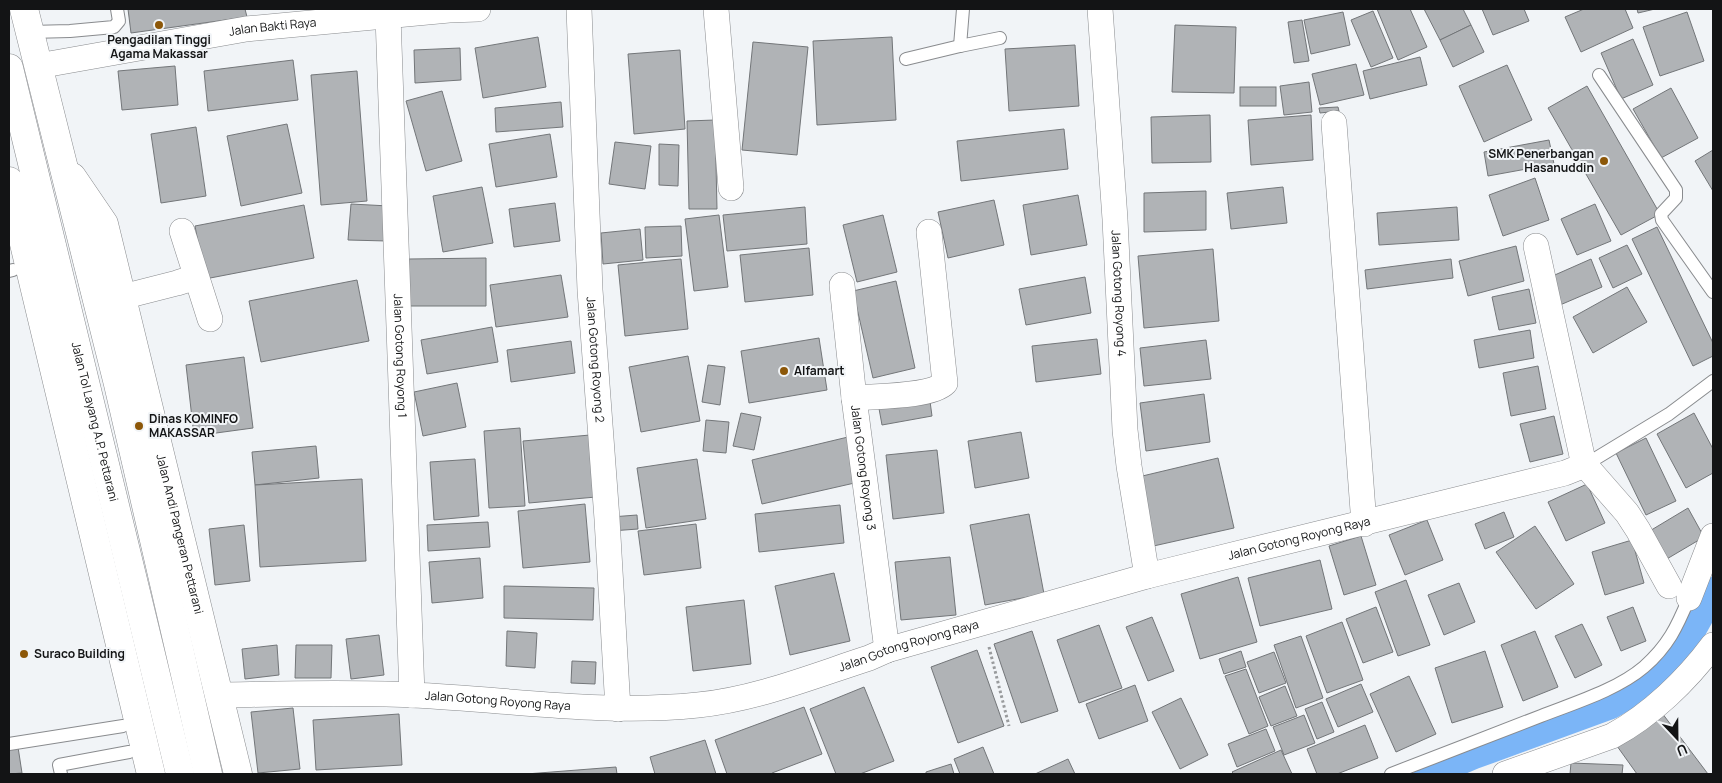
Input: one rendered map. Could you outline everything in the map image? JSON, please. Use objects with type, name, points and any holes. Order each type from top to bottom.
[{"type":"highway","name":"Jalan Andi Pangeran Pettarani","points":[[27,20],[118,384],[208,774]]},
{"type":"highway","name":"Jalan Tol Layang A.P. Pettarani","points":[[9,68],[180,774]]},
{"type":"highway","name":"Jalan Andi Pangeran Pettarani","points":[[61,161],[104,224],[212,697],[238,774]]},
{"type":"highway","points":[[9,181],[151,774]]},
{"type":"highway","points":[[10,264],[132,763]]},
{"type":"highway","points":[[118,384],[174,563],[212,697],[223,774]]},
{"type":"street","name":"Jalan Bakti Raya","points":[[38,66],[246,29],[478,9]]},
{"type":"street","name":"Jalan Gotong Royong 2","points":[[579,9],[590,290],[607,519],[618,709]]},
{"type":"street","points":[[716,9],[731,188]]},
{"type":"street","name":"Jalan Gotong Royong 4","points":[[1100,9],[1115,219],[1125,430],[1147,576]]},
{"type":"street","name":"Jalan Gotong Royong 1","points":[[388,16],[412,695]]},
{"type":"street","points":[[1334,123],[1364,524]]},
{"type":"street","points":[[182,231],[210,319]]},
{"type":"street","points":[[854,398],[929,392],[941,387],[945,383],[929,232]]},
{"type":"street","points":[[1536,246],[1582,456],[1586,465],[1627,513],[1679,592],[1713,536]]},
{"type":"street","points":[[122,297],[196,277]]},
{"type":"street","name":"Jalan Gotong Royong 3","points":[[842,286],[854,398],[887,650]]},
{"type":"street","name":"Jalan Gotong Royong Raya","points":[[212,697],[303,693],[412,695],[618,709],[697,705],[732,700],[869,658],[887,650],[1147,576],[1364,524],[1565,473],[1586,465]]},
{"type":"street","points":[[1505,774],[1612,736],[1626,728],[1675,688],[1696,667],[1713,645]]},
{"type":"lane","points":[[27,20],[114,27],[119,21],[116,9]]},
{"type":"lane","points":[[960,46],[963,9]]},
{"type":"lane","points":[[906,59],[1000,38]]},
{"type":"lane","points":[[1599,75],[1676,190],[1676,198],[1661,214],[1662,220],[1713,292]]},
{"type":"lane","points":[[1586,465],[1669,414],[1713,381]]},
{"type":"lane","points":[[1391,774],[1575,702],[1625,680],[1645,666],[1668,642],[1676,629],[1679,592]]},
{"type":"lane","points":[[9,744],[83,734],[122,726]]},
{"type":"lane","points":[[61,774],[59,765],[132,763]]},
{"type":"path","points":[[983,622],[1009,726]]},
{"type":"building","name":"Pengadilan Tinggi Agama Makassar","points":[[128,9],[245,9],[247,17],[131,33]]},
{"type":"building","points":[[1377,9],[1410,9],[1427,47],[1398,60]]},
{"type":"building","points":[[1424,9],[1463,9],[1471,25],[1440,40]]},
{"type":"building","points":[[1482,9],[1524,9],[1529,21],[1493,35]]},
{"type":"building","points":[[1584,9],[1625,9],[1633,28],[1581,52],[1565,17]]},
{"type":"building","points":[[1637,9],[1655,9],[1638,13]]},
{"type":"building","points":[[1373,11],[1393,58],[1371,67],[1351,20]]},
{"type":"building","points":[[1343,12],[1350,45],[1311,54],[1304,20]]},
{"type":"building","points":[[1687,12],[1704,61],[1660,76],[1643,27]]},
{"type":"building","points":[[1302,20],[1309,61],[1294,63],[1288,22]]},
{"type":"building","points":[[1175,25],[1236,27],[1234,93],[1172,92]]},
{"type":"building","points":[[1471,25],[1484,52],[1453,67],[1440,40]]},
{"type":"building","points":[[538,37],[546,87],[483,98],[475,48]]},
{"type":"building","points":[[892,37],[896,120],[817,125],[813,41]]},
{"type":"building","points":[[1633,39],[1653,85],[1621,99],[1601,53]]},
{"type":"building","points":[[753,42],[808,47],[797,155],[742,150]]},
{"type":"building","points":[[1075,45],[1079,106],[1009,111],[1005,49]]},
{"type":"building","points":[[460,48],[461,80],[415,83],[414,50]]},
{"type":"building","points":[[680,50],[685,129],[634,134],[628,54]]},
{"type":"building","points":[[1420,57],[1427,85],[1370,99],[1363,71]]},
{"type":"building","points":[[293,60],[298,100],[208,111],[204,71]]},
{"type":"building","points":[[1356,64],[1364,95],[1320,105],[1312,74]]},
{"type":"building","points":[[1507,65],[1532,120],[1484,142],[1459,86]]},
{"type":"building","points":[[175,66],[178,105],[122,110],[118,71]]},
{"type":"building","points":[[357,71],[367,201],[321,205],[311,75]]},
{"type":"building","points":[[1309,82],[1312,112],[1284,115],[1280,86]]},
{"type":"building","name":"SMK Penerbangan Hasanuddin","points":[[1587,86],[1660,214],[1621,235],[1548,108]]},
{"type":"building","points":[[1240,87],[1276,87],[1276,106],[1240,106]]},
{"type":"building","points":[[1671,88],[1698,138],[1661,158],[1633,109]]},
{"type":"building","points":[[442,91],[462,161],[426,171],[406,101]]},
{"type":"building","points":[[561,102],[563,127],[496,132],[495,108]]},
{"type":"building","points":[[1338,107],[1339,111],[1320,113],[1319,108]]},
{"type":"building","points":[[1210,115],[1211,162],[1152,163],[1151,117]]},
{"type":"building","points":[[1311,115],[1313,160],[1251,165],[1248,120]]},
{"type":"building","points":[[715,120],[717,209],[689,209],[687,121]]},
{"type":"building","points":[[287,124],[302,193],[241,206],[227,136]]},
{"type":"building","points":[[196,127],[206,196],[161,203],[151,134]]},
{"type":"building","points":[[1064,129],[1068,169],[961,181],[957,141]]},
{"type":"building","points":[[550,134],[557,177],[496,187],[489,144]]},
{"type":"building","points":[[1549,140],[1554,164],[1488,176],[1484,152]]},
{"type":"building","points":[[615,142],[651,146],[645,189],[609,184]]},
{"type":"building","points":[[659,144],[679,145],[678,186],[659,185]]},
{"type":"building","points":[[1713,150],[1713,191],[1695,161]]},
{"type":"building","points":[[1535,178],[1549,220],[1503,236],[1489,195]]},
{"type":"building","points":[[482,187],[493,243],[443,252],[433,196]]},
{"type":"building","points":[[1283,187],[1287,223],[1231,229],[1227,193]]},
{"type":"building","points":[[1206,191],[1206,230],[1144,232],[1144,193]]},
{"type":"building","points":[[1078,195],[1087,245],[1031,255],[1023,205]]},
{"type":"building","points":[[994,200],[1004,245],[948,258],[938,212]]},
{"type":"building","points":[[555,203],[560,241],[514,247],[509,209]]},
{"type":"building","points":[[351,204],[389,206],[387,241],[348,240]]},
{"type":"building","points":[[1595,204],[1611,241],[1577,255],[1561,219]]},
{"type":"building","points":[[304,205],[314,258],[205,279],[195,226]]},
{"type":"building","points":[[805,207],[807,244],[727,251],[723,215]]},
{"type":"building","points":[[1457,207],[1459,240],[1379,245],[1377,213]]},
{"type":"building","points":[[719,215],[728,287],[694,291],[685,219]]},
{"type":"building","points":[[883,215],[897,272],[857,282],[843,225]]},
{"type":"building","points":[[681,226],[682,256],[646,258],[645,227]]},
{"type":"building","points":[[1657,227],[1713,343],[1713,356],[1693,366],[1632,239]]},
{"type":"building","points":[[640,229],[643,260],[603,264],[601,233]]},
{"type":"building","points":[[1627,245],[1642,274],[1613,288],[1599,258]]},
{"type":"building","points":[[1516,246],[1524,281],[1468,296],[1459,261]]},
{"type":"building","points":[[809,248],[813,295],[745,302],[740,255]]},
{"type":"building","points":[[1213,249],[1219,321],[1144,328],[1138,256]]},
{"type":"building","points":[[486,258],[486,306],[409,306],[409,259]]},
{"type":"building","points":[[681,259],[688,329],[625,336],[618,265]]},
{"type":"building","points":[[1451,259],[1453,278],[1367,289],[1365,270]]},
{"type":"building","points":[[1591,259],[1602,287],[1560,305],[1548,278]]},
{"type":"building","points":[[561,275],[568,317],[496,327],[490,285]]},
{"type":"building","points":[[1085,277],[1091,313],[1026,325],[1019,289]]},
{"type":"building","points":[[357,280],[369,341],[261,362],[249,301]]},
{"type":"building","points":[[896,281],[915,368],[873,378],[853,291]]},
{"type":"building","points":[[1627,287],[1647,322],[1593,353],[1573,317]]},
{"type":"building","points":[[1529,289],[1536,323],[1499,330],[1492,297]]},
{"type":"building","points":[[492,327],[498,362],[427,374],[421,340]]},
{"type":"building","points":[[1530,330],[1534,358],[1479,368],[1474,340]]},
{"type":"building","name":"Alfamart","points":[[819,338],[827,390],[749,403],[741,351]]},
{"type":"building","points":[[1097,339],[1101,374],[1036,382],[1032,346]]},
{"type":"building","points":[[1206,340],[1211,379],[1144,386],[1140,348]]},
{"type":"building","points":[[571,341],[575,373],[511,382],[507,350]]},
{"type":"building","points":[[688,356],[700,421],[641,432],[629,367]]},
{"type":"building","points":[[244,357],[253,428],[194,436],[186,365]]},
{"type":"building","points":[[708,365],[725,367],[720,405],[702,402]]},
{"type":"building","points":[[1538,366],[1546,409],[1511,416],[1503,373]]},
{"type":"building","points":[[457,383],[466,427],[423,436],[414,392]]},
{"type":"building","points":[[929,394],[932,416],[882,425],[878,403]]},
{"type":"building","points":[[1204,394],[1210,442],[1146,451],[1140,403]]},
{"type":"building","points":[[741,413],[761,417],[754,450],[733,446]]},
{"type":"building","points":[[1694,413],[1713,449],[1713,473],[1686,488],[1657,434]]},
{"type":"building","points":[[1554,416],[1563,454],[1530,462],[1520,424]]},
{"type":"building","points":[[706,420],[729,422],[726,453],[703,451]]},
{"type":"building","points":[[520,428],[525,506],[489,508],[484,431]]},
{"type":"building","points":[[1021,432],[1029,478],[975,488],[968,441]]},
{"type":"building","points":[[590,435],[596,497],[529,503],[523,441]]},
{"type":"building","points":[[848,437],[859,482],[762,504],[752,460]]},
{"type":"building","points":[[1646,438],[1676,501],[1646,515],[1616,453]]},
{"type":"building","points":[[316,446],[319,478],[255,485],[252,452]]},
{"type":"building","points":[[937,450],[944,513],[893,519],[886,455]]},
{"type":"building","points":[[1218,458],[1234,528],[1149,547],[1134,478]]},
{"type":"building","points":[[475,459],[479,516],[434,520],[430,462]]},
{"type":"building","points":[[697,459],[706,519],[646,528],[637,468]]},
{"type":"building","points":[[362,479],[366,561],[260,567],[255,485]]},
{"type":"building","points":[[1587,484],[1605,523],[1566,541],[1548,502]]},
{"type":"building","points":[[585,504],[590,562],[523,568],[518,511]]},
{"type":"building","points":[[840,505],[844,543],[759,552],[755,514]]},
{"type":"building","points":[[1688,508],[1704,537],[1660,563],[1643,535]]},
{"type":"building","points":[[1504,512],[1514,537],[1485,549],[1475,524]]},
{"type":"building","points":[[1029,514],[1044,594],[985,605],[970,525]]},
{"type":"building","points":[[637,515],[638,529],[611,531],[611,517]]},
{"type":"building","points":[[1427,520],[1443,560],[1405,575],[1389,535]]},
{"type":"building","points":[[488,522],[490,547],[428,551],[427,525]]},
{"type":"building","points":[[696,524],[701,568],[644,575],[638,531]]},
{"type":"building","points":[[244,525],[250,581],[215,585],[209,529]]},
{"type":"building","points":[[1535,526],[1574,584],[1536,609],[1496,552]]},
{"type":"building","points":[[1361,536],[1376,585],[1344,595],[1329,546]]},
{"type":"building","points":[[1632,540],[1644,583],[1605,595],[1592,552]]},
{"type":"building","points":[[950,557],[956,615],[901,620],[895,562]]},
{"type":"building","points":[[480,558],[483,598],[432,603],[429,562]]},
{"type":"building","points":[[1320,560],[1332,609],[1260,626],[1248,578]]},
{"type":"building","points":[[834,573],[850,641],[790,655],[775,586]]},
{"type":"building","points":[[1238,577],[1257,642],[1200,659],[1181,594]]},
{"type":"building","points":[[1406,580],[1430,645],[1398,656],[1375,592]]},
{"type":"building","points":[[1459,583],[1475,622],[1444,635],[1428,595]]},
{"type":"building","points":[[504,586],[594,588],[593,620],[504,618]]},
{"type":"building","points":[[744,600],[751,664],[693,671],[686,607]]},
{"type":"building","points":[[1376,607],[1393,652],[1363,663],[1346,619]]},
{"type":"building","points":[[1633,607],[1646,641],[1621,651],[1607,617]]},
{"type":"building","points":[[1152,617],[1174,671],[1148,681],[1126,627]]},
{"type":"building","points":[[1342,622],[1363,680],[1327,693],[1306,636]]},
{"type":"building","points":[[1582,624],[1602,665],[1575,678],[1555,636]]},
{"type":"building","points":[[1099,625],[1122,688],[1079,703],[1057,640]]},
{"type":"building","points":[[507,631],[537,633],[535,668],[506,666]]},
{"type":"building","points":[[1032,631],[1058,711],[1021,723],[994,644]]},
{"type":"building","points":[[1535,631],[1558,687],[1523,701],[1501,645]]},
{"type":"building","points":[[379,635],[384,675],[351,679],[346,639]]},
{"type":"building","points":[[1301,636],[1323,698],[1296,708],[1274,645]]},
{"type":"building","points":[[277,645],[279,675],[245,679],[242,649]]},
{"type":"building","points":[[296,645],[332,645],[331,678],[295,678]]},
{"type":"building","points":[[977,650],[1004,726],[958,743],[931,667]]},
{"type":"building","points":[[1241,651],[1246,667],[1224,674],[1219,659]]},
{"type":"building","points":[[1485,651],[1503,707],[1452,723],[1435,668]]},
{"type":"building","points":[[1274,652],[1286,683],[1259,693],[1247,662]]},
{"type":"building","points":[[572,661],[596,662],[595,684],[571,683]]},
{"type":"building","points":[[1246,669],[1268,726],[1249,734],[1225,676]]},
{"type":"building","points":[[1409,676],[1436,734],[1396,752],[1370,694]]},
{"type":"building","points":[[1361,684],[1373,712],[1338,727],[1326,699]]},
{"type":"building","points":[[1135,685],[1148,721],[1099,739],[1086,704]]},
{"type":"building","points":[[1285,686],[1297,716],[1271,726],[1259,697]]},
{"type":"building","points":[[864,687],[894,761],[860,774],[836,774],[810,709]]},
{"type":"building","points":[[1181,698],[1208,755],[1180,769],[1152,712]]},
{"type":"building","points":[[1322,702],[1334,732],[1317,739],[1305,709]]},
{"type":"building","points":[[804,707],[822,754],[773,774],[727,774],[715,740]]},
{"type":"building","points":[[293,708],[300,769],[258,773],[251,712]]},
{"type":"building","points":[[1662,713],[1708,774],[1637,774],[1617,746]]},
{"type":"building","points":[[399,714],[402,765],[316,770],[313,720]]},
{"type":"building","points":[[1304,715],[1315,743],[1284,755],[1273,727]]},
{"type":"building","points":[[1365,725],[1378,758],[1337,774],[1317,774],[1307,749]]},
{"type":"building","points":[[1266,729],[1275,751],[1237,767],[1228,744]]},
{"type":"building","points":[[705,740],[716,774],[655,774],[650,757]]},
{"type":"building","points":[[18,747],[22,773],[9,774],[9,748]]},
{"type":"building","points":[[983,747],[994,774],[960,774],[954,759]]},
{"type":"building","points":[[1281,750],[1292,774],[1234,774],[1232,772]]},
{"type":"building","points":[[1068,759],[1075,774],[1035,774]]},
{"type":"building","points":[[1571,763],[1623,765],[1622,774],[1570,774]]},
{"type":"building","points":[[951,764],[954,774],[926,774],[926,772]]},
{"type":"building","points":[[616,767],[617,774],[526,774]]},
{"type":"waterway","points":[[1428,774],[1473,755],[1610,705],[1662,675],[1686,640],[1713,591]]},
{"type":"place","name":"Pengadilan Tinggi Agama Makassar","points":[[159,25]]},
{"type":"place","name":"SMK Penerbangan Hasanuddin","points":[[1604,161]]},
{"type":"place","name":"Alfamart","points":[[784,371]]},
{"type":"place","name":"Dinas KOMINFO MAKASSAR","points":[[139,426]]},
{"type":"place","name":"Suraco Building","points":[[24,654]]}]
